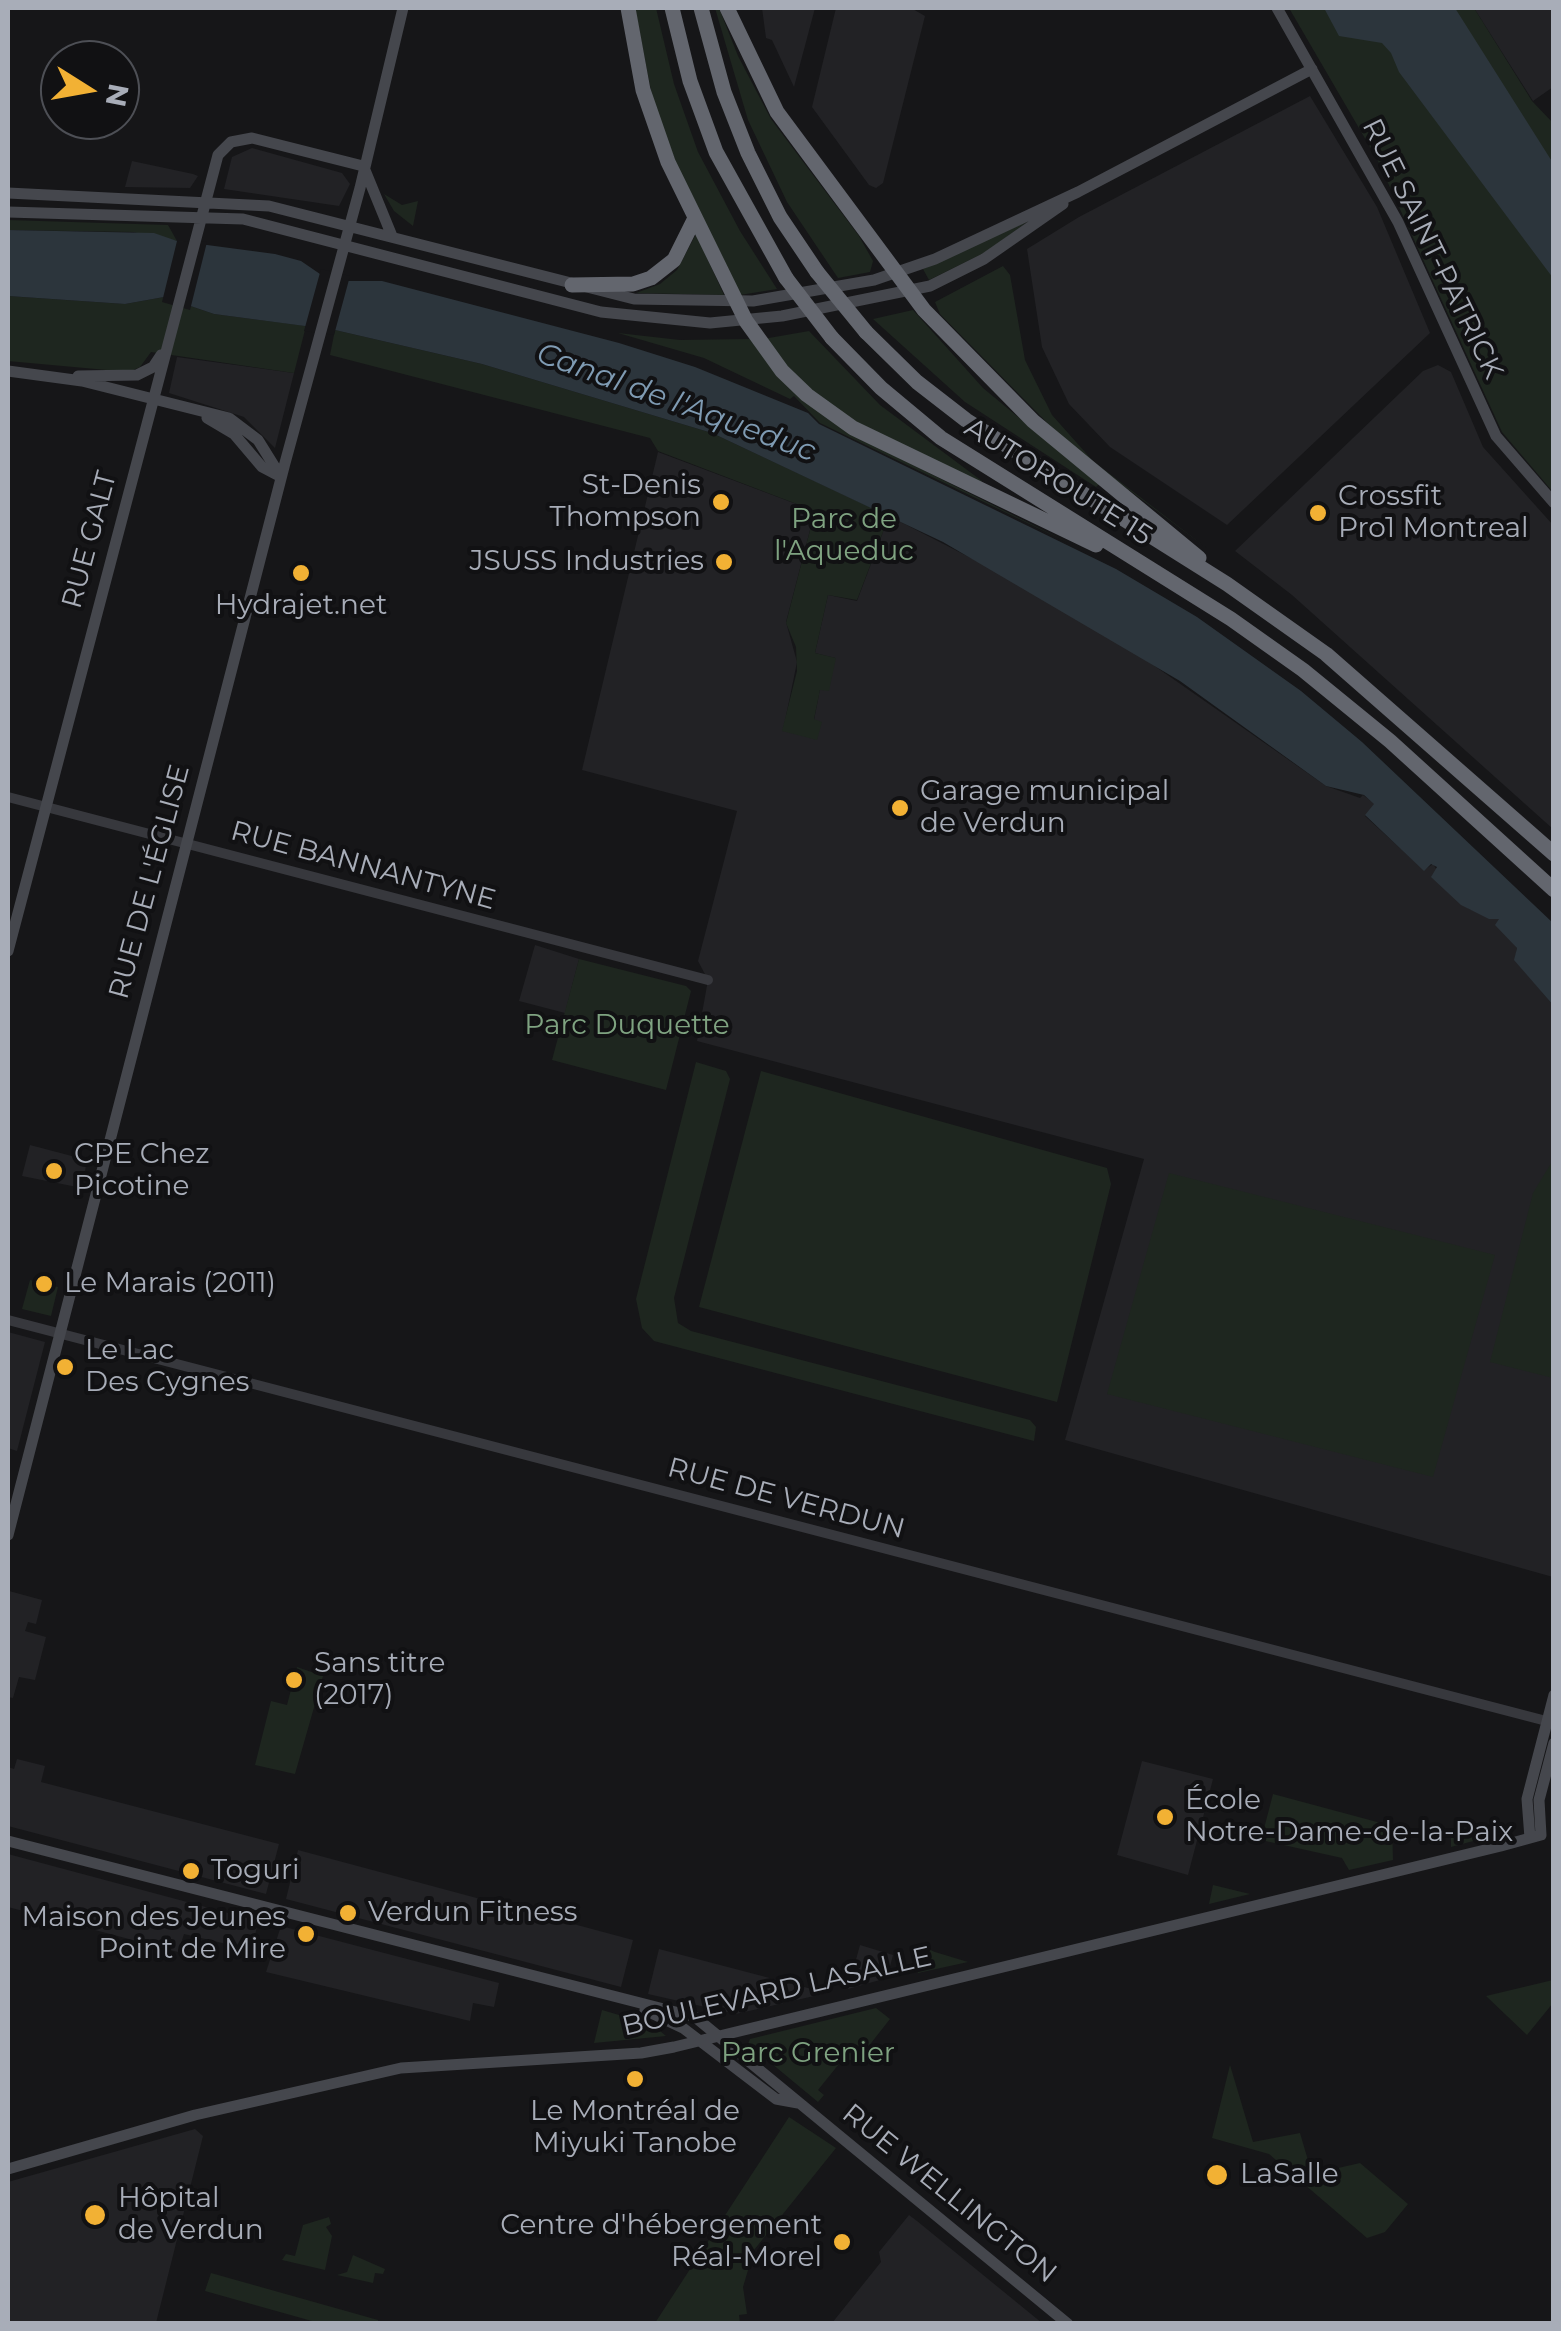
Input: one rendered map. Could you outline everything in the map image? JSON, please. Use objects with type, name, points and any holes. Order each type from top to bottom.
[{"type":"highway","points":[[628,8],[649,109],[694,220],[746,321],[794,384],[838,419],[1029,516],[1150,569]]},
{"type":"highway","name":"AUTOROUTE 15","points":[[672,8],[690,80],[716,152],[786,278],[832,338],[881,388],[941,438],[1150,569],[1320,684],[1554,890]]},
{"type":"highway","name":"AUTOROUTE 15","points":[[701,8],[724,92],[748,153],[780,216],[816,272],[866,332],[918,382],[966,420],[1228,584],[1368,687],[1554,854]]},
{"type":"highway","points":[[726,8],[776,112],[912,291],[993,385],[1228,584]]},
{"type":"highway","points":[[572,285],[633,284],[652,278],[674,260],[694,220]]},
{"type":"main road","name":"RUE DE L'ÉGLISE","points":[[8,1535],[404,8]]},
{"type":"main road","name":"RUE SAINT-PATRICK","points":[[1277,8],[1398,222],[1496,436],[1554,504]]},
{"type":"main road","points":[[8,193],[269,206],[572,285],[651,300],[736,302],[898,273],[1078,192],[1312,68]]},
{"type":"main road","name":"RUE GALT","points":[[8,951],[192,242],[218,156],[226,145],[242,138],[260,139],[364,166]]},
{"type":"main road","points":[[364,166],[392,236]]},
{"type":"main road","points":[[8,212],[255,221],[612,314],[679,322],[746,321],[912,291],[976,264],[1078,192]]},
{"type":"main road","points":[[59,377],[138,375],[154,365],[166,346]]},
{"type":"main road","points":[[8,370],[59,377],[194,412],[234,434],[262,466],[281,476]]},
{"type":"main road","points":[[1541,1835],[1527,1799],[1554,1695]]},
{"type":"main road","points":[[1541,1835],[1538,1805],[1554,1743]]},
{"type":"main road","name":"BOULEVARD LASALLE","points":[[8,2169],[194,2115],[391,2070],[641,2053],[1541,1835]]},
{"type":"main road","name":"RUE WELLINGTON","points":[[8,1841],[696,2017],[1068,2324]]},
{"type":"main road","name":"RUE WELLINGTON","points":[[630,2003],[683,2028],[776,2099],[798,2103]]},
{"type":"street","name":"RUE BANNANTYNE","points":[[8,797],[708,980]]},
{"type":"street","name":"RUE DE VERDUN","points":[[8,1320],[1550,1722]]},
{"type":"shaded area","points":[[762,8],[815,8],[794,87],[772,40],[766,38]]},
{"type":"shaded area","points":[[836,8],[911,8],[925,16],[883,183],[876,188],[869,185],[812,107]]},
{"type":"shaded area","points":[[1474,8],[1553,8],[1553,87],[1533,101]]},
{"type":"shaded area","points":[[1310,96],[1377,207],[1430,333],[1227,525],[1110,447],[1069,404],[1042,347],[1027,249],[1079,217]]},
{"type":"shaded area","points":[[252,148],[342,173],[350,184],[339,206],[224,189],[232,157]]},
{"type":"shaded area","points":[[132,161],[198,176],[190,188],[125,187]]},
{"type":"shaded area","points":[[177,357],[294,373],[275,448],[244,417],[169,393]]},
{"type":"shaded area","points":[[1438,365],[1451,372],[1483,447],[1553,525],[1553,829],[1292,595],[1235,551],[1423,371]]},
{"type":"shaded area","points":[[658,452],[815,511],[786,622],[797,662],[783,731],[814,720],[820,689],[835,658],[815,653],[828,595],[857,601],[889,516],[1004,575],[1139,655],[1326,786],[1360,798],[1363,795],[1375,804],[1365,816],[1424,870],[1433,864],[1437,870],[1432,876],[1469,909],[1499,919],[1517,948],[1515,960],[1553,1005],[1553,1577],[1065,1440],[1144,1159],[697,1041],[708,980],[698,961],[737,811],[582,770]]},
{"type":"shaded area","points":[[535,945],[579,959],[565,1013],[519,1001]]},
{"type":"shaded area","name":"CPE Chez Picotine","points":[[30,1145],[87,1160],[82,1188],[22,1176]]},
{"type":"shaded area","points":[[8,1332],[45,1342],[17,1451],[8,1448]]},
{"type":"shaded area","points":[[9,1591],[42,1600],[36,1624],[28,1622],[25,1631],[46,1637],[35,1680],[19,1677],[13,1698],[8,1697]]},
{"type":"shaded area","points":[[17,1759],[45,1766],[41,1782],[279,1844],[266,1894],[8,1826],[8,1767],[14,1769]]},
{"type":"shaded area","name":"École Notre-Dame-de-la-Paix","points":[[1142,1761],[1213,1779],[1188,1875],[1117,1855]]},
{"type":"shaded area","points":[[298,1850],[633,1940],[621,1987],[286,1899]]},
{"type":"shaded area","points":[[8,1854],[258,1921],[252,1950],[184,1934],[178,1952],[8,1907]]},
{"type":"shaded area","points":[[281,1926],[499,1983],[494,2007],[473,2003],[470,2021],[266,1972]]},
{"type":"shaded area","points":[[860,1945],[893,1955],[887,1978],[848,1989]]},
{"type":"shaded area","points":[[659,1949],[827,1993],[736,2014],[648,1994]]},
{"type":"shaded area","name":"Hôpital de Verdun","points":[[195,2129],[203,2136],[156,2323],[8,2323],[8,2182]]},
{"type":"shaded area","points":[[909,2215],[1042,2323],[832,2323],[881,2262],[879,2252]]},
{"type":"green space","points":[[635,8],[656,8],[674,84],[698,152],[740,231],[777,289],[740,295],[679,171],[653,101]]},
{"type":"green space","points":[[715,8],[719,8],[738,56],[771,119],[859,236],[873,261],[870,272],[838,278],[787,202],[748,120]]},
{"type":"green space","points":[[1289,8],[1474,8],[1532,101],[1553,123],[1553,492],[1502,432],[1377,159]]},
{"type":"green space","points":[[384,194],[402,205],[418,201],[413,226],[394,211]]},
{"type":"green space","points":[[8,220],[168,225],[177,241],[133,232],[8,230]]},
{"type":"green space","points":[[1030,220],[986,252],[929,280],[923,269]]},
{"type":"green space","points":[[696,234],[724,295],[636,293],[660,284],[677,270]]},
{"type":"green space","points":[[1003,266],[1010,275],[1025,360],[1052,415],[1093,461],[1208,549],[1069,445],[940,314],[935,302]]},
{"type":"green space","points":[[8,296],[125,304],[164,297],[214,314],[306,326],[294,373],[151,352],[140,367],[129,372],[8,361]]},
{"type":"green space","points":[[913,310],[983,388],[1099,484],[1096,487],[965,402],[873,319]]},
{"type":"green space","name":"Parc de l'Aqueduc","points":[[335,330],[482,364],[712,433],[889,516],[857,600],[828,595],[815,653],[836,658],[829,691],[820,690],[814,719],[822,722],[817,740],[782,731],[797,671],[796,647],[786,623],[815,511],[658,451],[650,438],[330,355]]},
{"type":"green space","points":[[809,331],[880,405],[982,481],[980,485],[839,413],[793,375],[763,339]]},
{"type":"green space","points":[[618,333],[680,340],[750,339],[780,377],[881,449],[1073,545],[820,423],[794,396],[790,399],[704,358]]},
{"type":"green space","name":"Parc Duquette","points":[[579,959],[686,986],[691,991],[666,1090],[552,1060]]},
{"type":"green space","points":[[696,1062],[726,1071],[730,1079],[674,1298],[678,1323],[691,1331],[1030,1420],[1036,1427],[1034,1441],[654,1341],[642,1328],[636,1299]]},
{"type":"green space","points":[[761,1071],[1107,1168],[1111,1184],[1057,1402],[699,1307]]},
{"type":"green space","points":[[1553,1160],[1553,1378],[1490,1362],[1533,1193]]},
{"type":"green space","points":[[1169,1173],[1495,1255],[1433,1477],[1107,1394]]},
{"type":"green space","points":[[30,1280],[58,1287],[51,1316],[22,1309]]},
{"type":"green space","points":[[297,1667],[323,1676],[295,1774],[255,1765],[271,1701],[287,1705]]},
{"type":"green space","points":[[1273,1794],[1392,1826],[1393,1860],[1349,1870],[1342,1858],[1261,1840]]},
{"type":"green space","points":[[1478,1825],[1503,1833],[1451,1847],[1451,1838],[1460,1828],[1476,1831]]},
{"type":"green space","points":[[1213,1885],[1250,1894],[1209,1904]]},
{"type":"green space","points":[[921,1946],[935,1952],[968,1962],[918,1973]]},
{"type":"green space","points":[[1553,1980],[1553,2003],[1527,2035],[1486,1996]]},
{"type":"green space","name":"Parc Grenier","points":[[876,2008],[890,2019],[857,2061],[843,2059],[818,2090],[824,2095],[818,2102],[748,2044],[750,2039]]},
{"type":"green space","points":[[602,2010],[653,2025],[666,2036],[594,2043]]},
{"type":"green space","points":[[1230,2065],[1253,2142],[1300,2133],[1312,2174],[1360,2163],[1408,2204],[1385,2232],[1367,2238],[1269,2154],[1212,2138]]},
{"type":"green space","points":[[789,2117],[836,2148],[754,2250],[743,2287],[747,2314],[739,2315],[740,2323],[655,2323]]},
{"type":"green space","points":[[329,2217],[331,2224],[326,2227],[332,2236],[325,2270],[282,2260],[286,2254],[295,2256],[303,2225]]},
{"type":"green space","points":[[353,2255],[385,2269],[383,2274],[375,2273],[373,2283],[337,2275],[347,2272]]},
{"type":"green space","points":[[211,2273],[378,2323],[319,2323],[205,2291]]},
{"type":"water","points":[[1324,8],[1455,8],[1553,163],[1553,278],[1399,72],[1391,53],[1382,43],[1339,36]]},
{"type":"water","name":"Canal de l'Aqueduc","points":[[8,230],[154,233],[177,241],[275,254],[301,261],[320,274],[348,281],[382,281],[619,343],[695,367],[808,413],[819,424],[1116,569],[1197,617],[1301,691],[1362,742],[1553,923],[1553,1005],[1514,960],[1517,948],[1495,925],[1499,919],[1489,919],[1461,905],[1431,877],[1437,867],[1431,864],[1424,871],[1365,815],[1374,804],[1364,795],[1326,786],[1180,681],[943,542],[712,433],[482,364],[335,330],[214,314],[164,297],[125,304],[8,296]]},
{"type":"pier","points":[[177,241],[207,242],[190,310],[162,302]]},
{"type":"pier","points":[[321,269],[350,276],[334,335],[304,331]]},
{"type":"place","name":"St-Denis Thompson","points":[[721,502]]},
{"type":"place","name":"Crossfit Pro1 Montreal","points":[[1318,513]]},
{"type":"place","name":"JSUSS Industries","points":[[724,562]]},
{"type":"place","name":"Hydrajet.net","points":[[301,573]]},
{"type":"place","name":"Garage municipal de Verdun","points":[[900,808]]},
{"type":"place","name":"CPE Chez Picotine","points":[[54,1171]]},
{"type":"place","name":"Le Marais (2011)","points":[[44,1284]]},
{"type":"place","name":"Le Lac Des Cygnes","points":[[65,1367]]},
{"type":"place","name":"Sans titre (2017)","points":[[294,1680]]},
{"type":"place","name":"École Notre-Dame-de-la-Paix","points":[[1165,1817]]},
{"type":"place","name":"Toguri","points":[[191,1871]]},
{"type":"place","name":"Verdun Fitness","points":[[348,1913]]},
{"type":"place","name":"Maison des Jeunes Point de Mire","points":[[306,1934]]},
{"type":"place","name":"Le Montréal de Miyuki Tanobe","points":[[635,2079]]},
{"type":"place","name":"LaSalle","points":[[1217,2175]]},
{"type":"place","name":"Hôpital de Verdun","points":[[95,2215]]},
{"type":"place","name":"Centre d'hébergement Réal-Morel","points":[[842,2242]]}]
